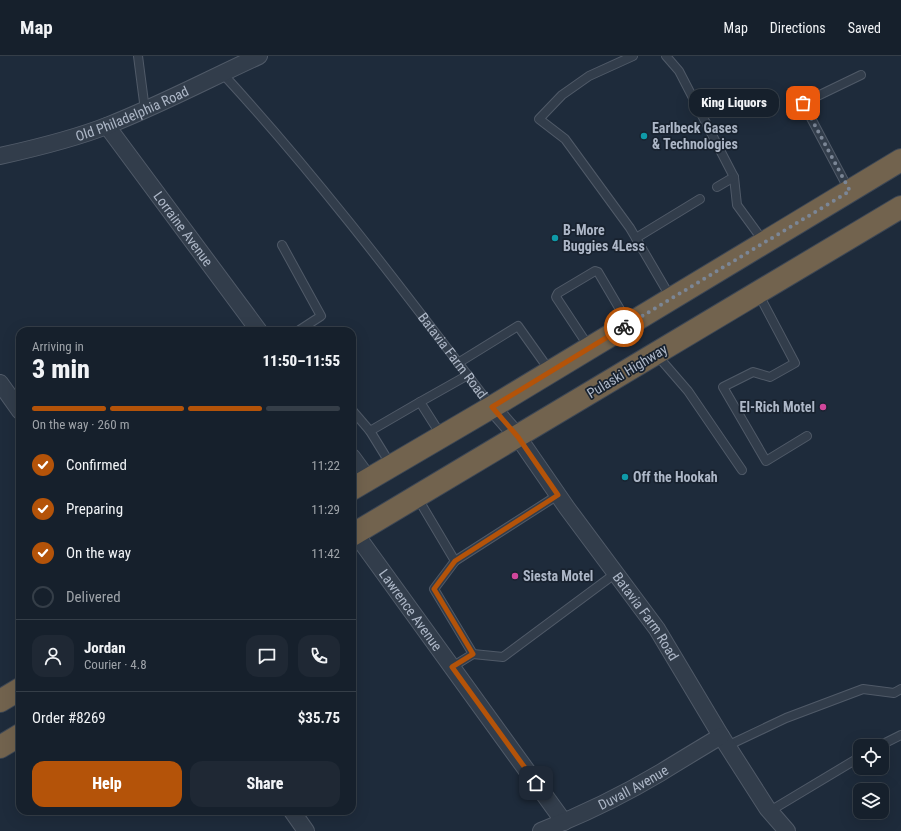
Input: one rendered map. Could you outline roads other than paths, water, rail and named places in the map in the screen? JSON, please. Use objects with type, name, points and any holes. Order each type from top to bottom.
[{"type":"highway","points":[[360,484],[492,407],[589,347],[901,160]]},
{"type":"highway","name":"Pulaski Highway","points":[[356,533],[901,207]]},
{"type":"highway","points":[[0,701],[16,691]]},
{"type":"highway","points":[[0,747],[16,737]]},
{"type":"street","name":"Old Philadelphia Road","points":[[0,156],[67,139],[107,126],[145,110],[259,56]]},
{"type":"street","name":"Lorraine Avenue","points":[[107,126],[256,327]]},
{"type":"street","points":[[0,383],[16,405]]},
{"type":"street","name":"Batavia Farm Road","points":[[492,407],[518,437],[558,495],[657,629],[724,741],[770,811],[787,831]]},
{"type":"street","points":[[356,470],[360,484]]},
{"type":"street","name":"Lawrence Avenue","points":[[356,537],[564,822]]},
{"type":"street","name":"Duvall Avenue","points":[[541,831],[564,822],[724,741]]},
{"type":"street","points":[[295,815],[306,831]]},
{"type":"lane","points":[[138,56],[145,110]]},
{"type":"lane","points":[[634,56],[589,76],[562,95],[539,120],[565,139],[636,238],[671,298]]},
{"type":"lane","points":[[666,56],[679,71],[734,177],[737,205],[764,242]]},
{"type":"lane","name":"Batavia Farm Road","points":[[222,73],[260,114],[332,201],[411,300],[492,407]]},
{"type":"lane","points":[[850,191],[803,103],[861,75]]},
{"type":"lane","points":[[717,187],[734,177]]},
{"type":"lane","points":[[636,238],[700,198]]},
{"type":"lane","points":[[282,245],[321,316],[304,327]]},
{"type":"lane","points":[[589,347],[556,297],[558,293],[595,271],[598,272],[629,324]]},
{"type":"lane","points":[[758,293],[795,363],[770,377],[754,372],[723,387],[766,461],[806,436]]},
{"type":"lane","points":[[458,363],[518,326],[550,371]]},
{"type":"lane","points":[[656,354],[688,390],[742,470]]},
{"type":"lane","points":[[370,431],[468,375]]},
{"type":"lane","points":[[420,402],[442,436]]},
{"type":"lane","points":[[356,415],[370,431],[391,465]]},
{"type":"lane","points":[[473,654],[434,589],[455,561],[558,495]]},
{"type":"lane","points":[[418,497],[455,561]]},
{"type":"lane","points":[[452,667],[473,654],[503,657],[616,573]]},
{"type":"lane","points":[[724,741],[863,689],[894,693],[901,689]]},
{"type":"lane","points":[[889,741],[901,735]]},
{"type":"lane","points":[[770,811],[853,761]]},
{"type":"place","name":"King Liquors","points":[[803,103]]},
{"type":"place","name":"Earlbeck Gases & Technologies","points":[[644,136]]},
{"type":"place","name":"B-More Buggies 4Less","points":[[555,238]]},
{"type":"place","name":"El-Rich Motel","points":[[823,407]]},
{"type":"place","name":"Off the Hookah","points":[[625,477]]},
{"type":"place","name":"Siesta Motel","points":[[515,576]]}]
